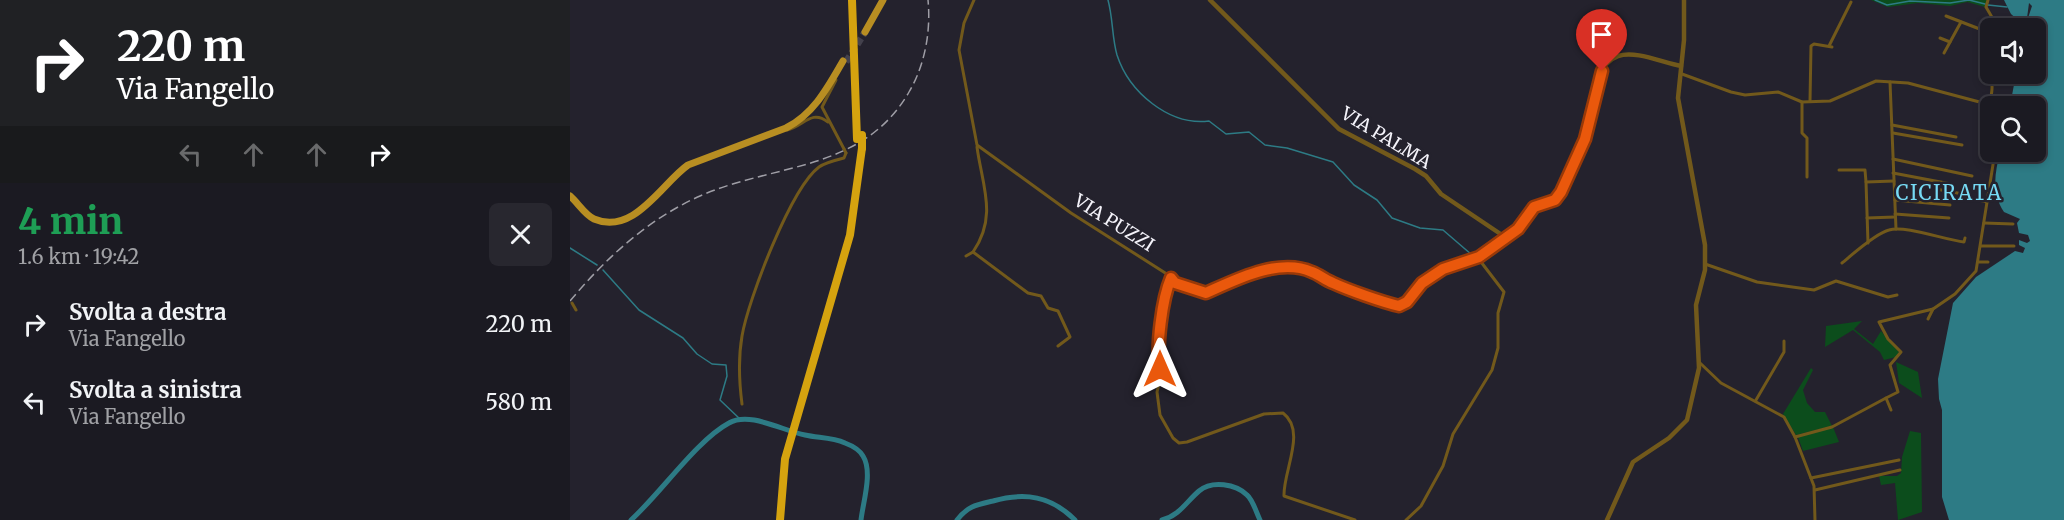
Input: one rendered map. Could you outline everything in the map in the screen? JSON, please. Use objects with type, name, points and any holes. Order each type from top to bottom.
[{"type":"highway","points":[[852,0],[859,137]]},
{"type":"highway","points":[[775,520],[783,458],[845,233],[859,150],[857,0]]},
{"type":"highway","points":[[780,520],[783,458]]},
{"type":"main road","points":[[878,0],[863,31],[883,0]]},
{"type":"main road","points":[[769,134],[799,124],[816,108],[845,62]]},
{"type":"main road","points":[[570,196],[593,218],[606,222],[617,220],[644,208],[675,174],[688,165],[769,134],[798,120],[816,104],[832,82]]},
{"type":"street","points":[[966,256],[973,252],[983,234],[988,201],[959,50],[964,22],[974,0]]},
{"type":"street","name":"VIA PALMA","points":[[1210,0],[1340,129],[1416,169],[1426,176],[1441,194],[1505,237]]},
{"type":"street","points":[[1607,520],[1633,462],[1669,438],[1687,420],[1700,363],[1696,304],[1705,264],[1702,218],[1678,98],[1684,40],[1684,0]]},
{"type":"street","points":[[1988,0],[1986,8],[1992,18]]},
{"type":"street","points":[[1810,101],[1811,46],[1814,44],[1830,46],[1851,2]]},
{"type":"street","points":[[1946,16],[1980,29]]},
{"type":"street","points":[[1944,53],[1960,22]]},
{"type":"street","points":[[1940,38],[1950,42]]},
{"type":"street","points":[[1406,520],[1421,506],[1443,466],[1454,434],[1495,361],[1498,348],[1498,312],[1504,292],[1479,257],[1518,229],[1534,207],[1555,200],[1564,187],[1585,139],[1600,76],[1610,60],[1629,54],[1681,66]]},
{"type":"street","points":[[1680,73],[1731,92],[1745,95],[1778,92],[1802,102],[1830,101],[1872,82],[1908,83],[1980,102]]},
{"type":"street","points":[[823,115],[822,105],[832,82]]},
{"type":"street","points":[[1890,82],[1896,230]]},
{"type":"street","points":[[1802,102],[1802,133],[1807,138],[1807,177]]},
{"type":"street","points":[[742,404],[739,365],[745,320],[781,223],[790,204],[815,171],[825,164],[844,158],[845,151],[830,123],[816,108],[798,120]]},
{"type":"street","points":[[781,131],[793,129],[813,116],[823,115]]},
{"type":"street","points":[[1892,125],[1956,137]]},
{"type":"street","points":[[1893,133],[1962,146]]},
{"type":"street","name":"VIA PUZZI","points":[[977,145],[1010,171],[1167,273],[1175,283],[1206,293],[1244,275],[1265,270],[1298,269],[1312,272],[1333,284],[1399,306],[1407,302],[1422,283],[1443,269],[1479,257]]},
{"type":"street","points":[[1893,159],[1972,176]]},
{"type":"street","points":[[1795,437],[1832,427],[1898,392],[1890,365],[1901,352],[1888,339],[1879,322],[1932,309],[1955,294],[1977,272],[1993,162]]},
{"type":"street","points":[[1839,170],[1865,170],[1869,243]]},
{"type":"street","points":[[1893,173],[1951,184]]},
{"type":"street","points":[[1866,182],[1894,181]]},
{"type":"street","points":[[1936,189],[1968,195],[1970,198],[1987,202]]},
{"type":"street","points":[[1895,200],[1950,205]]},
{"type":"street","points":[[1868,218],[1895,216],[1949,218]]},
{"type":"street","points":[[1984,223],[2013,224]]},
{"type":"street","points":[[1842,263],[1887,230],[1921,232],[1964,242],[1965,238]]},
{"type":"street","points":[[1981,246],[2014,246]]},
{"type":"street","points":[[973,252],[1028,293],[1041,296],[1048,308],[1058,311],[1070,337],[1058,346]]},
{"type":"street","points":[[1979,262],[1988,262]]},
{"type":"street","points":[[1705,264],[1757,282],[1814,290],[1836,281],[1889,298],[1897,295]]},
{"type":"street","points":[[1171,278],[1161,336],[1161,376],[1157,392],[1160,415],[1173,438],[1179,443],[1187,442],[1264,414],[1283,413],[1290,421],[1295,441],[1286,471],[1284,496],[1354,520]]},
{"type":"street","points":[[572,303],[576,310]]},
{"type":"street","points":[[1928,319],[1932,309]]},
{"type":"street","points":[[1756,400],[1784,352],[1784,341]]},
{"type":"street","points":[[1700,363],[1721,383],[1784,417],[1795,437],[1815,490],[1815,520]]},
{"type":"street","points":[[1886,398],[1891,410]]},
{"type":"street","points":[[1811,478],[1899,459]]},
{"type":"street","points":[[1815,490],[1900,470]]},
{"type":"green space","points":[[1871,0],[1987,0],[1985,7],[1967,2],[1950,6],[1918,3],[1888,7]]},
{"type":"green space","points":[[1862,321],[1854,329],[1873,344],[1881,331],[1899,352],[1896,357],[1884,360],[1880,352],[1853,330],[1825,347],[1826,326]]},
{"type":"green space","points":[[1896,362],[1918,372],[1922,398],[1899,383]]},
{"type":"green space","points":[[1811,368],[1813,370],[1803,390],[1807,403],[1815,412],[1825,412],[1832,426],[1796,435],[1783,414]]},
{"type":"green space","points":[[1833,427],[1839,442],[1803,451],[1798,437]]},
{"type":"green space","points":[[1910,431],[1921,433],[1922,512],[1898,520],[1895,483],[1881,485],[1879,476],[1897,476],[1901,473],[1902,457]]},
{"type":"water","points":[[2004,0],[2064,0],[2064,520],[1949,520],[1942,497],[1942,410],[1938,379],[1953,303],[1976,277],[2015,251],[2023,253],[2025,248],[2019,245],[2019,240],[2027,243],[2030,241],[2028,235],[2019,233],[2017,223],[2020,219],[2004,212],[2000,205],[1995,182],[1998,162],[2046,162],[2046,96],[2012,96],[2014,84],[2046,84],[2046,18],[2028,18],[2032,6],[2029,3],[2027,18],[2016,18]]},
{"type":"waterway","points":[[1108,0],[1117,55],[1131,82],[1152,104],[1179,118],[1209,121],[1226,134],[1249,132],[1265,145],[1287,148],[1333,162],[1354,185],[1377,200],[1392,218],[1420,228],[1443,230],[1472,255]]},
{"type":"waterway","points":[[1875,0],[1887,5],[1910,1],[1950,3],[1969,0],[1985,4]]},
{"type":"waterway","points":[[1988,5],[2007,7]]},
{"type":"waterway","points":[[570,248],[597,265]]},
{"type":"waterway","points":[[603,270],[639,310],[683,338],[697,354],[712,364],[726,365],[727,376],[720,400],[741,420]]},
{"type":"waterway","points":[[631,520],[704,442],[729,423],[747,419],[796,433],[835,440],[858,450],[863,456],[867,470],[861,520]]},
{"type":"waterway","points":[[1162,520],[1178,512],[1199,491],[1210,485],[1230,486],[1242,491],[1253,503],[1260,520]]},
{"type":"waterway","points":[[957,520],[977,505],[1016,497],[1047,501],[1075,520]]},
{"type":"tunnel","points":[[846,62],[865,32]]},
{"type":"railway","points":[[570,301],[629,241],[681,205],[728,185],[815,162],[842,151],[867,137],[890,118],[915,82],[923,59],[929,24],[928,0]]},
{"type":"district","name":"CICIRATA","points":[[1949,193]]},
{"type":"route","points":[[1160,369],[1160,343],[1167,286],[1171,278],[1175,283],[1206,293],[1239,276],[1265,270],[1307,270],[1333,284],[1399,306],[1404,305],[1422,283],[1443,269],[1479,257],[1518,229],[1534,207],[1558,197],[1568,180],[1585,139],[1593,98],[1602,71]]}]
